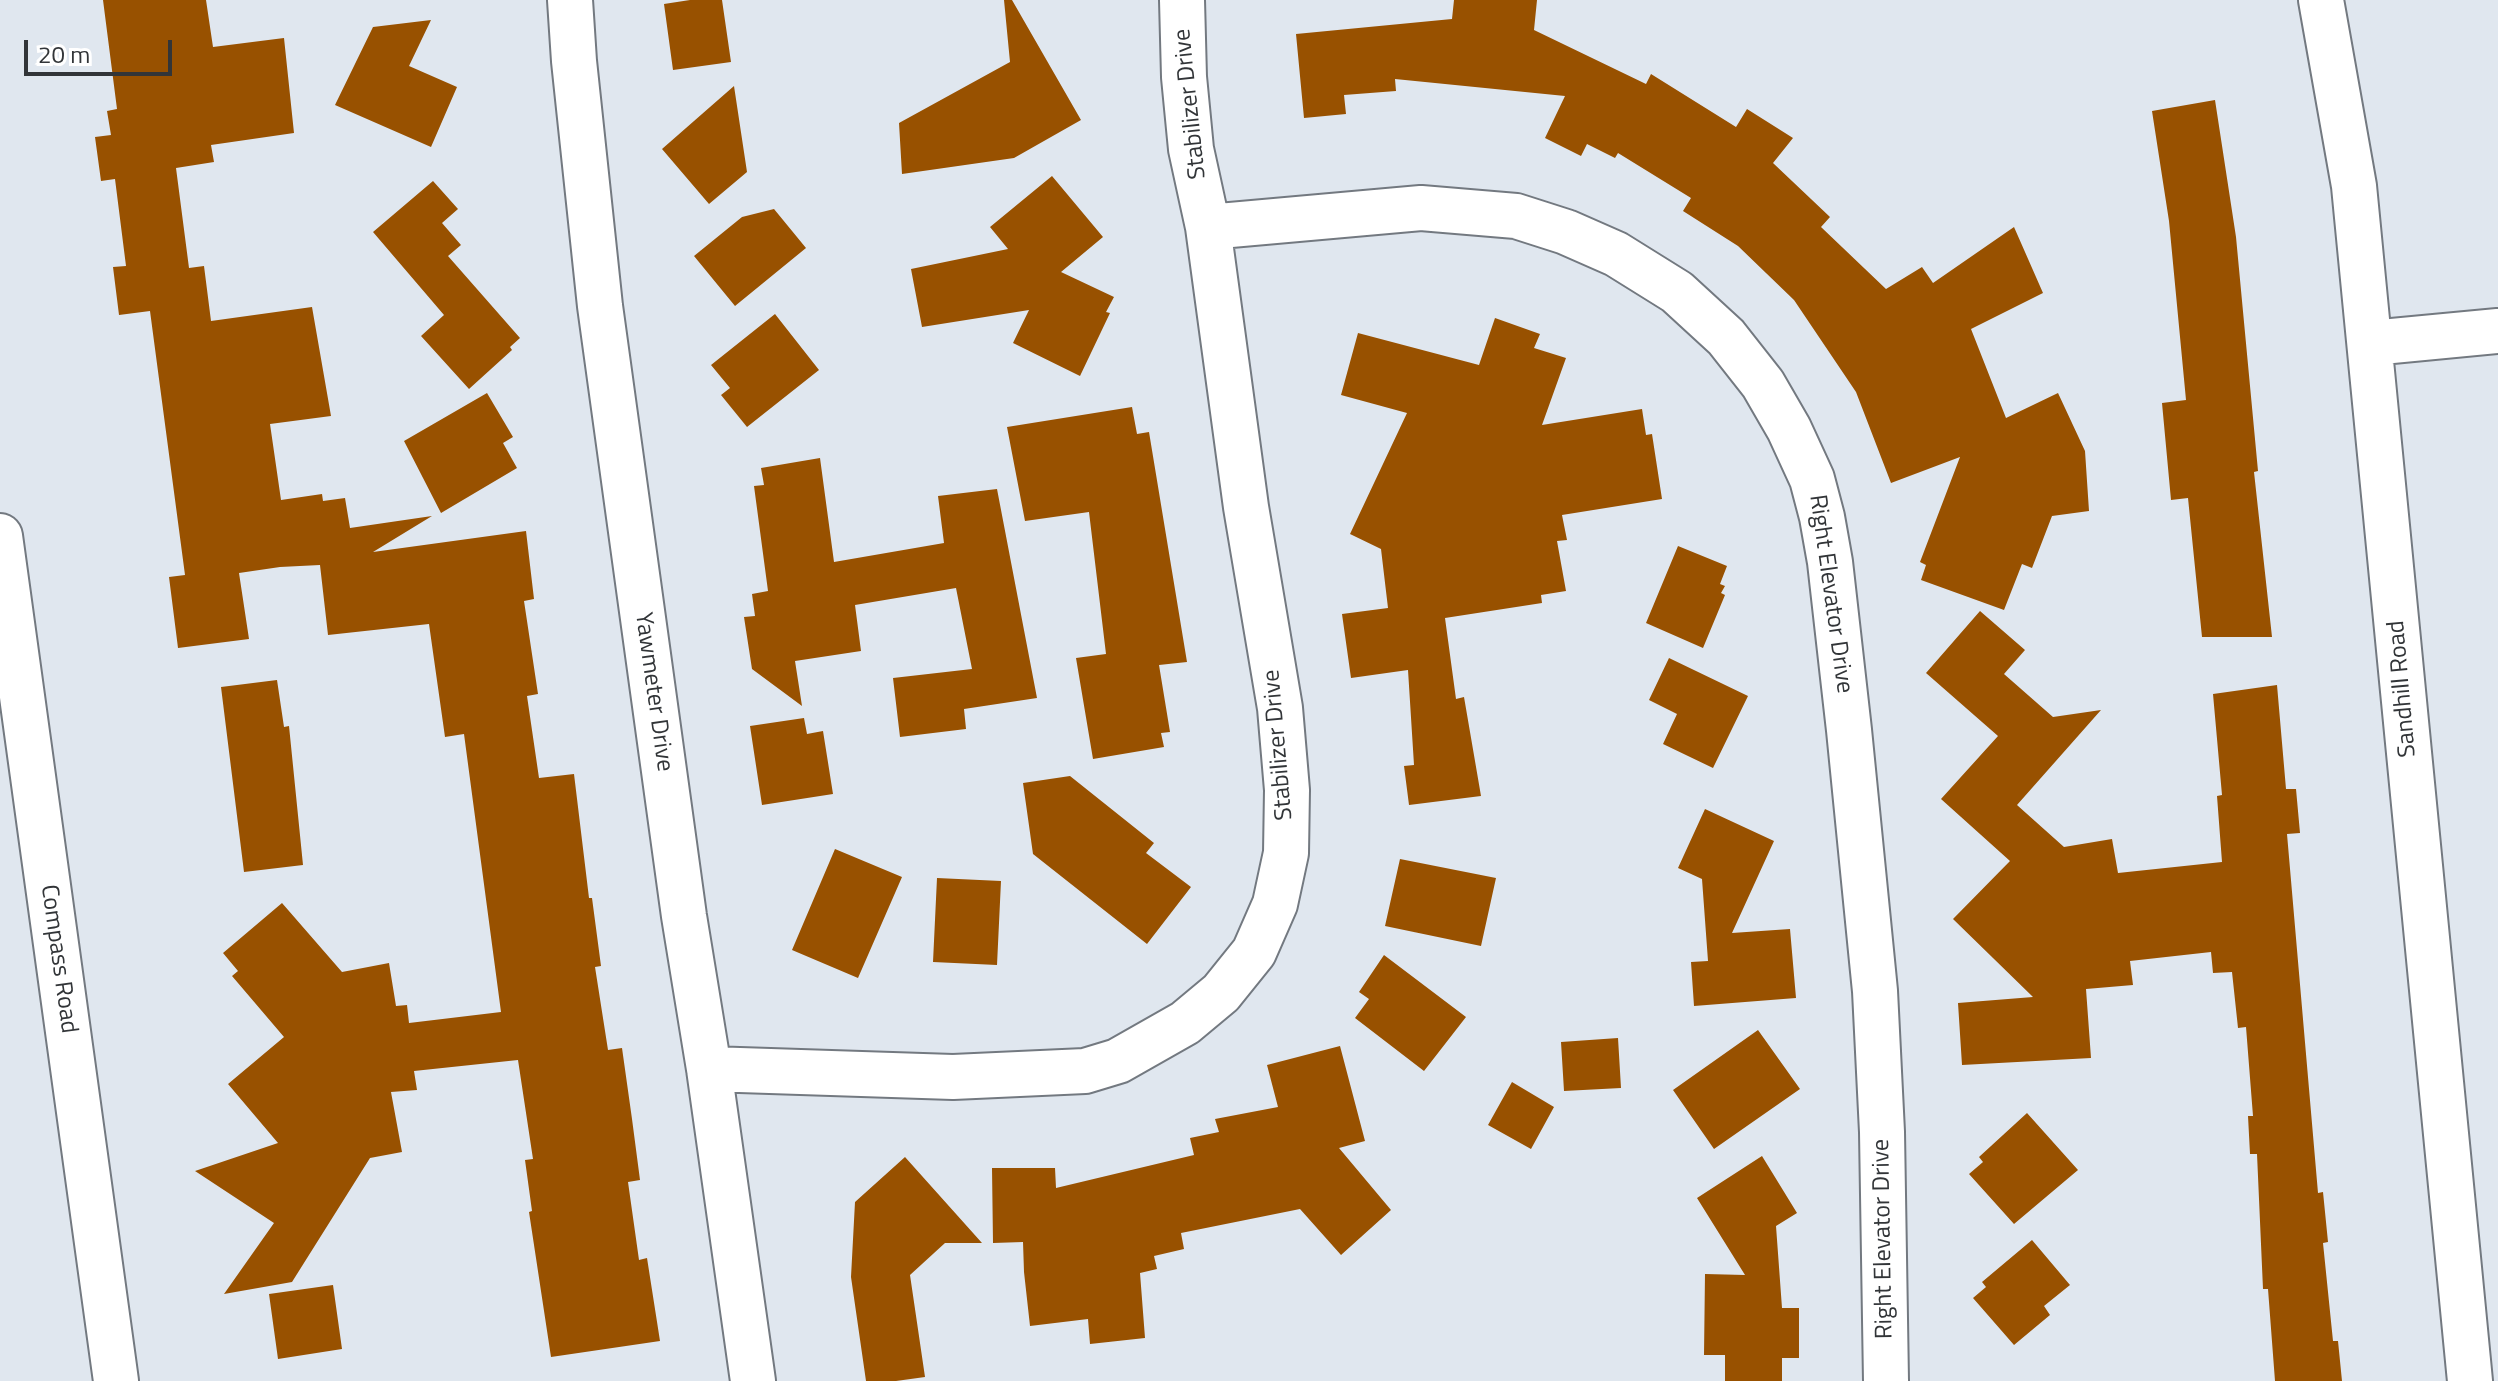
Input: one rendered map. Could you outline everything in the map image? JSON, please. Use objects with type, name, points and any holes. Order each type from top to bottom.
[{"type":"street","name":"Yawmeter Drive","points":[[570,0],[600,306],[684,916],[753,1381]]},
{"type":"street","name":"Stabilizer Drive","points":[[709,1069],[953,1077],[1085,1071],[1118,1061],[1185,1023],[1221,993],[1254,952],[1275,904],[1286,853],[1287,790],[1280,708],[1246,507],[1208,227],[1191,149],[1184,77],[1182,0]]},
{"type":"street","name":"Sandhill Road","points":[[2321,0],[2354,186],[2371,343],[2470,1381]]},
{"type":"street","name":"Right Elevator Drive","points":[[1208,227],[1421,208],[1516,216],[1566,232],[1616,254],[1677,292],[1726,337],[1763,384],[1789,429],[1812,479],[1830,562],[1875,991],[1882,1132],[1886,1381]]},
{"type":"street","points":[[2371,343],[2498,331]]},
{"type":"street","name":"Compass Road","points":[[0,536],[116,1381]]},
{"type":"building","points":[[103,0],[206,0],[213,47],[284,38],[294,133],[211,145],[214,162],[176,168],[189,268],[204,266],[211,321],[312,307],[331,416],[270,424],[281,500],[322,494],[323,501],[345,498],[350,528],[432,516],[373,552],[526,531],[534,599],[524,601],[538,694],[527,696],[539,778],[574,774],[589,898],[592,898],[601,966],[595,967],[608,1050],[622,1048],[632,1119],[640,1180],[628,1182],[639,1260],[647,1258],[660,1341],[551,1357],[529,1212],[532,1211],[525,1160],[533,1159],[518,1060],[414,1071],[417,1090],[391,1092],[402,1152],[370,1158],[292,1282],[224,1294],[274,1223],[195,1171],[278,1143],[228,1084],[284,1037],[232,976],[238,971],[223,953],[282,903],[342,972],[389,963],[396,1006],[407,1005],[409,1023],[501,1012],[464,734],[445,737],[429,624],[328,635],[320,565],[280,567],[239,573],[249,639],[178,648],[169,577],[185,575],[150,311],[119,315],[113,267],[126,266],[115,179],[101,181],[95,137],[111,135],[107,111],[117,109]]},
{"type":"building","points":[[722,0],[731,62],[673,70],[664,4]]},
{"type":"building","points":[[1004,0],[1012,0],[1081,120],[1014,158],[902,174],[899,123],[1010,62]]},
{"type":"building","points":[[1454,0],[1537,0],[1534,30],[1646,84],[1651,74],[1736,127],[1747,109],[1793,138],[1773,163],[1830,217],[1821,227],[1886,289],[1922,267],[1933,283],[2014,227],[2043,293],[1971,329],[2006,418],[2058,393],[2085,451],[2089,511],[2052,516],[2032,568],[2022,564],[2004,610],[1921,580],[1926,565],[1920,562],[1960,457],[1891,483],[1856,392],[1794,300],[1738,246],[1683,211],[1691,198],[1618,153],[1615,158],[1587,144],[1581,156],[1545,138],[1565,96],[1395,79],[1396,91],[1344,95],[1346,114],[1304,118],[1296,34],[1452,19]]},
{"type":"building","points":[[431,20],[409,66],[457,87],[431,147],[335,105],[373,27]]},
{"type":"building","points":[[734,86],[747,172],[709,204],[662,149]]},
{"type":"building","points":[[2215,100],[2236,237],[2258,471],[2254,472],[2272,637],[2202,637],[2188,498],[2171,500],[2162,403],[2186,400],[2169,221],[2152,111]]},
{"type":"building","points":[[1052,176],[1103,237],[1061,272],[1114,297],[1106,312],[1110,313],[1080,376],[1013,343],[1029,310],[922,327],[911,269],[1008,249],[990,227]]},
{"type":"building","points":[[433,181],[458,209],[442,223],[461,245],[448,256],[520,338],[510,347],[512,350],[469,389],[421,336],[444,315],[373,232]]},
{"type":"building","points":[[774,209],[806,248],[735,306],[694,256],[742,217]]},
{"type":"building","points":[[775,314],[819,370],[747,427],[721,395],[730,388],[711,365]]},
{"type":"building","points":[[1495,318],[1540,334],[1534,348],[1566,358],[1542,425],[1642,409],[1646,435],[1652,434],[1662,499],[1562,515],[1567,540],[1557,541],[1566,591],[1541,595],[1542,603],[1445,618],[1456,699],[1464,697],[1481,796],[1409,805],[1404,766],[1414,765],[1408,670],[1351,678],[1342,614],[1388,608],[1381,549],[1350,534],[1407,413],[1341,395],[1358,333],[1479,365]]},
{"type":"building","points":[[487,393],[513,437],[503,443],[517,468],[441,513],[404,441]]},
{"type":"building","points":[[1132,407],[1137,434],[1149,432],[1187,662],[1159,665],[1170,732],[1161,733],[1164,747],[1093,759],[1076,658],[1106,654],[1089,512],[1025,521],[1007,427]]},
{"type":"building","points":[[820,458],[834,562],[944,543],[938,496],[997,489],[1037,698],[964,709],[966,729],[900,737],[893,678],[972,669],[956,588],[855,605],[861,651],[795,661],[802,706],[752,669],[744,617],[755,616],[752,594],[768,591],[754,486],[764,485],[761,468]]},
{"type":"building","points":[[1678,546],[1727,566],[1720,584],[1725,586],[1721,593],[1725,595],[1703,648],[1646,623]]},
{"type":"building","points":[[1980,611],[2025,650],[2004,674],[2053,717],[2101,710],[2017,805],[2064,847],[2112,839],[2118,873],[2222,862],[2217,796],[2222,795],[2213,694],[2277,685],[2286,789],[2296,789],[2300,833],[2287,834],[2318,1193],[2323,1192],[2328,1242],[2323,1243],[2333,1341],[2338,1341],[2342,1381],[2275,1381],[2268,1289],[2263,1289],[2257,1154],[2250,1154],[2248,1116],[2253,1116],[2246,1027],[2238,1028],[2232,972],[2213,973],[2211,952],[2130,961],[2133,985],[2086,989],[2091,1058],[1962,1065],[1958,1003],[2033,997],[1953,919],[2010,861],[1941,799],[1998,736],[1926,673]]},
{"type":"building","points":[[1669,658],[1748,696],[1713,768],[1663,744],[1677,714],[1649,700]]},
{"type":"building","points":[[277,680],[284,727],[289,726],[303,865],[244,872],[221,687]]},
{"type":"building","points":[[804,718],[807,734],[823,731],[833,794],[762,805],[750,726]]},
{"type":"building","points":[[1070,776],[1154,843],[1146,853],[1191,887],[1147,944],[1033,854],[1023,783]]},
{"type":"building","points":[[1705,809],[1774,841],[1732,933],[1790,929],[1796,998],[1694,1006],[1691,962],[1708,961],[1702,879],[1678,868]]},
{"type":"building","points":[[835,849],[902,877],[858,978],[792,950]]},
{"type":"building","points":[[1400,859],[1496,878],[1481,946],[1385,926]]},
{"type":"building","points":[[937,878],[1001,881],[997,965],[933,962]]},
{"type":"building","points":[[1384,955],[1466,1017],[1424,1071],[1355,1018],[1369,999],[1359,992]]},
{"type":"building","points":[[1758,1030],[1800,1089],[1714,1149],[1673,1090]]},
{"type":"building","points":[[1618,1038],[1621,1088],[1564,1091],[1561,1042]]},
{"type":"building","points":[[1340,1046],[1365,1141],[1339,1148],[1391,1210],[1341,1255],[1300,1209],[1181,1233],[1184,1249],[1154,1256],[1157,1269],[1140,1273],[1145,1338],[1090,1344],[1088,1319],[1030,1326],[1023,1242],[993,1243],[992,1168],[1055,1168],[1056,1188],[1194,1155],[1190,1138],[1219,1132],[1215,1119],[1278,1107],[1267,1065]]},
{"type":"building","points":[[1512,1082],[1554,1107],[1531,1149],[1488,1125]]},
{"type":"building","points":[[2027,1113],[2078,1170],[2014,1224],[1969,1174],[1983,1162],[1979,1157]]},
{"type":"building","points":[[1762,1156],[1797,1213],[1776,1226],[1782,1308],[1799,1308],[1799,1358],[1782,1358],[1782,1381],[1725,1381],[1725,1355],[1704,1355],[1705,1274],[1745,1275],[1697,1198]]},
{"type":"building","points":[[905,1157],[982,1243],[945,1243],[910,1275],[925,1377],[866,1381],[851,1277],[855,1202]]},
{"type":"building","points":[[2032,1240],[2070,1285],[2044,1306],[2050,1315],[2014,1345],[1973,1298],[1986,1287],[1982,1282]]},
{"type":"building","points":[[333,1285],[342,1349],[278,1359],[269,1294]]}]
